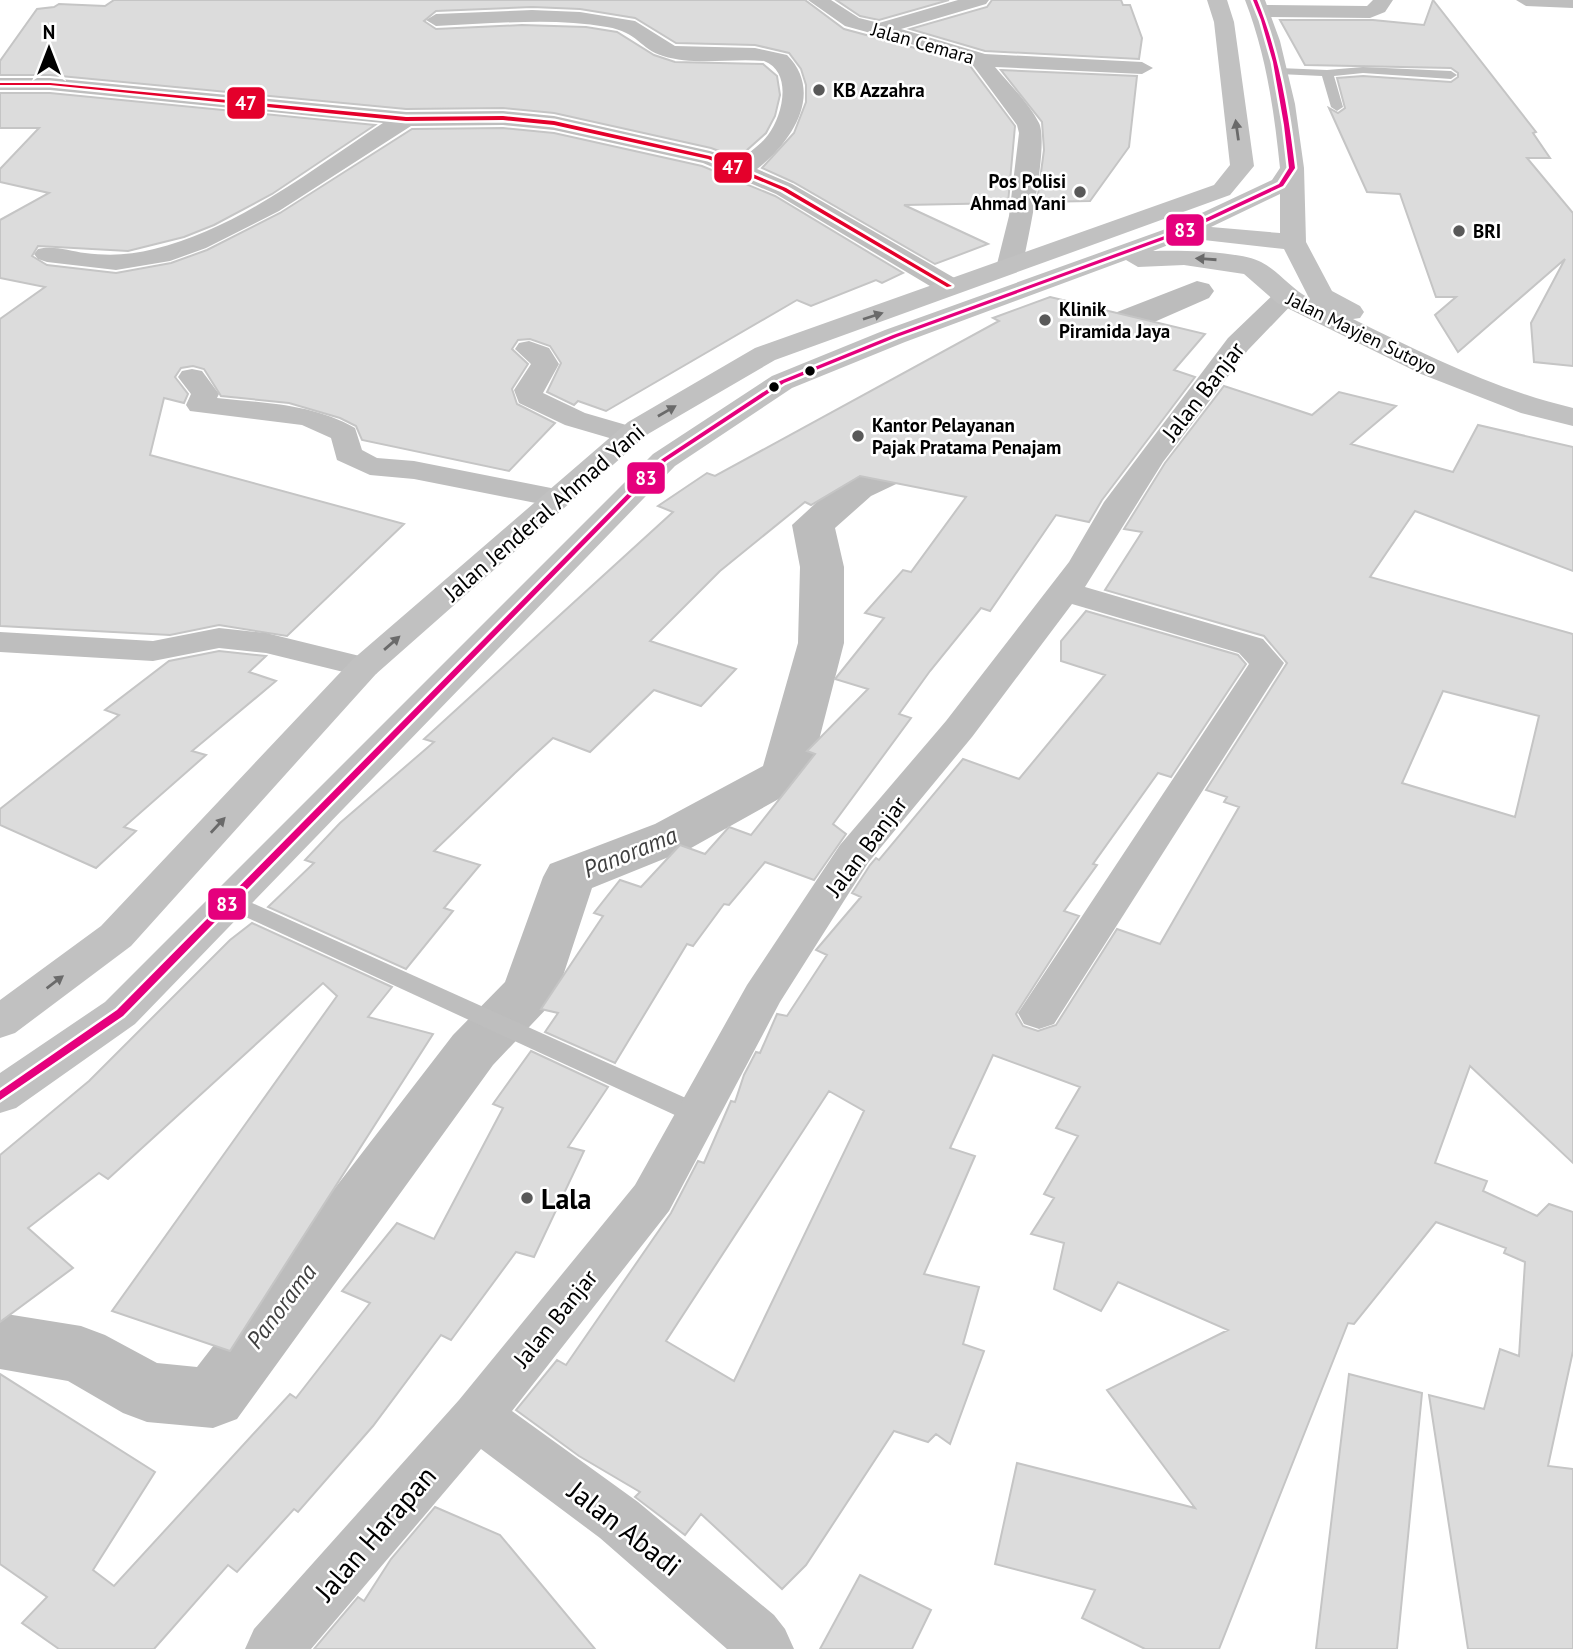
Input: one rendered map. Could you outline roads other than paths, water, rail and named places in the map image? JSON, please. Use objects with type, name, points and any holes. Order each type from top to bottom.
[{"type":"main road","name":"Jalan Jenderal Ahmad Yani","points":[[0,1023],[116,936],[364,667],[630,435],[765,354],[912,303],[949,286],[1010,264],[1182,232],[1225,200],[1242,166],[1224,22],[1217,0]]},
{"type":"main road","points":[[1257,5],[1279,71],[1292,168]]},
{"type":"main road","name":"Jalan Jenderal Ahmad Yani","points":[[0,1096],[120,1013],[664,460],[782,382],[1103,248],[1225,200],[1281,185],[1292,168]]},
{"type":"main road","name":"Jalan Mayjen Sutoyo","points":[[1292,168],[1293,242],[1321,296],[1441,360],[1466,379]]},
{"type":"main road","points":[[1225,200],[1238,248],[1252,267]]},
{"type":"main road","points":[[1182,232],[1293,242]]},
{"type":"main road","name":"Jalan Mayjen Sutoyo","points":[[1103,248],[1219,260],[1252,267],[1286,297],[1431,368],[1466,379],[1531,407],[1573,417]]},
{"type":"main road","points":[[556,498],[615,511]]},
{"type":"street","name":"Jalan Cemara","points":[[818,0],[852,22],[982,60],[1028,124],[1030,132],[1021,216],[1010,264]]},
{"type":"street","points":[[877,30],[979,0]]},
{"type":"street","points":[[1257,5],[1370,12],[1378,8],[1383,0]]},
{"type":"street","points":[[1526,0],[1573,2]]},
{"type":"street","points":[[436,20],[581,7],[638,28],[652,44],[670,52],[708,56],[765,55],[784,62],[795,80],[794,97],[782,128],[777,139],[740,171]]},
{"type":"street","points":[[982,60],[1142,68]]},
{"type":"street","points":[[0,84],[50,84],[406,119],[503,118],[554,123],[710,158],[785,189],[949,286]]},
{"type":"street","points":[[47,254],[85,261],[127,262],[162,255],[204,240],[243,221],[406,119]]},
{"type":"street","name":"Jalan Banjar","points":[[477,1416],[652,1198],[762,996],[854,854],[959,729],[1064,591],[1152,456],[1238,344],[1286,297]]},
{"type":"street","points":[[528,349],[539,354],[545,364],[527,390],[529,397],[575,419],[630,435]]},
{"type":"street","points":[[192,377],[205,394],[200,405],[303,416],[323,421],[345,434],[348,454],[360,463],[414,470],[556,498]]},
{"type":"street","points":[[1039,1013],[1268,663],[1251,646],[1064,591]]},
{"type":"street","points":[[0,642],[153,652],[219,638],[266,643],[364,667]]},
{"type":"street","name":"Jalan Harapan","points":[[274,1649],[477,1416]]},
{"type":"street","name":"Jalan Abadi","points":[[477,1416],[619,1520],[754,1635],[765,1649]]},
{"type":"lane","points":[[1279,71],[1326,73],[1363,70],[1451,75]]},
{"type":"lane","points":[[1326,73],[1337,107]]},
{"type":"lane","points":[[230,901],[699,1115]]},
{"type":"waterway","name":"Panorama","points":[[1080,357],[1107,329],[1197,291]]},
{"type":"waterway","name":"Panorama","points":[[0,1341],[81,1355],[147,1392],[213,1398],[473,1050],[530,991],[569,877],[673,836],[785,775],[821,643],[822,567],[813,525],[857,487],[939,449]]},
{"type":"place","name":"KB Azzahra","points":[[819,90]]},
{"type":"place","name":"Pos Polisi Ahmad Yani","points":[[1080,192]]},
{"type":"place","name":"BRI","points":[[1459,231]]},
{"type":"place","name":"Klinik Piramida Jaya","points":[[1045,320]]},
{"type":"place","name":"Kantor Pelayanan Pajak Pratama Penajam","points":[[858,436]]},
{"type":"place","name":"Lala","points":[[527,1198]]}]
